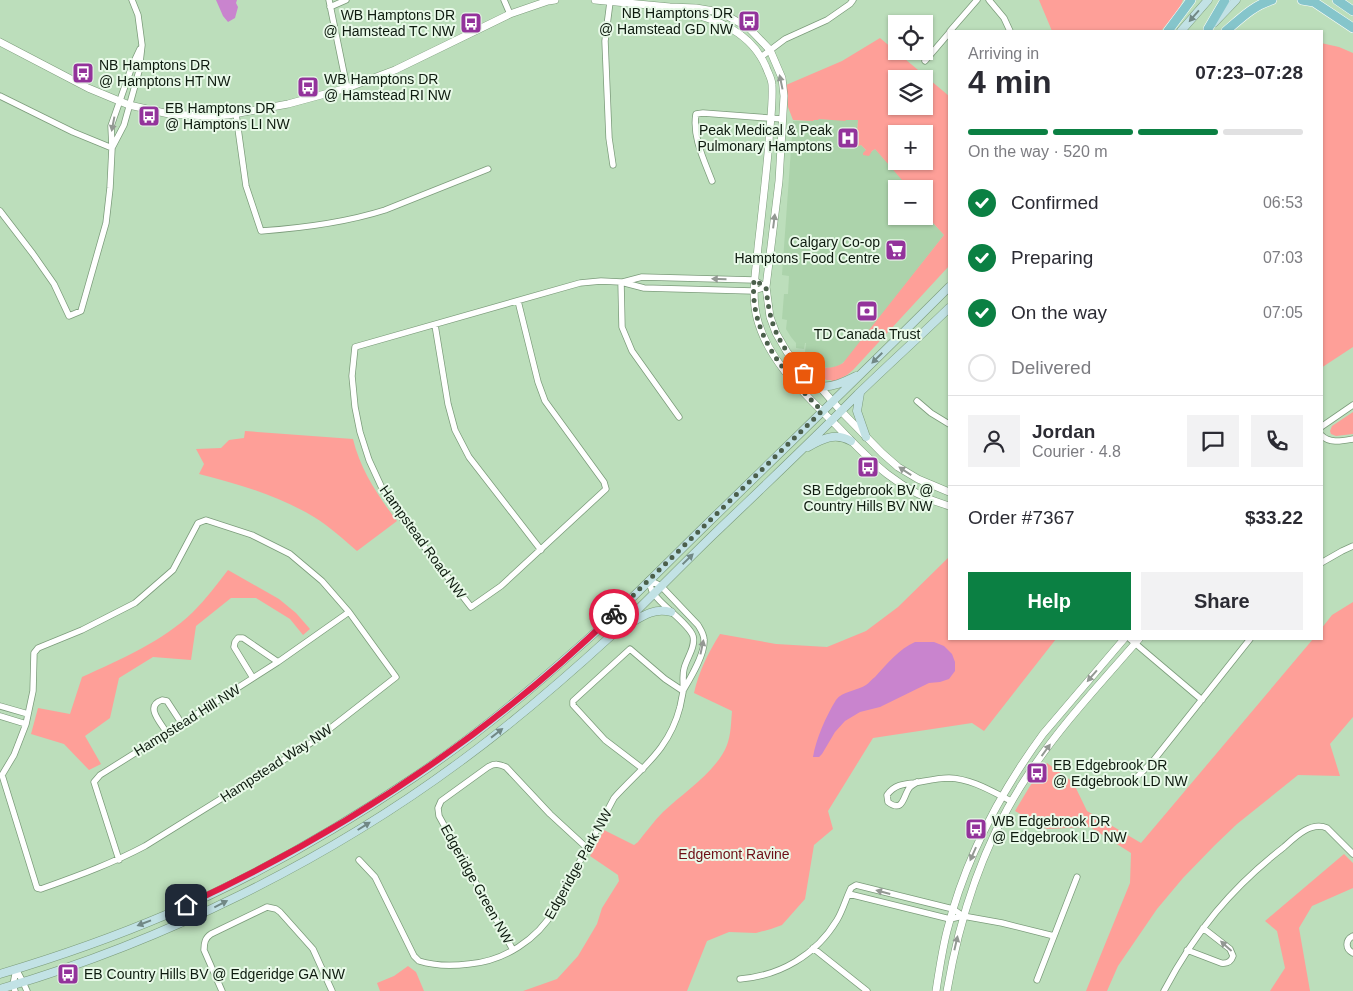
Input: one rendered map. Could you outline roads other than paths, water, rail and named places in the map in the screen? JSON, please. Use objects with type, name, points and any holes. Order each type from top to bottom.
[{"type":"main road","points":[[1169,30],[1191,0]]},
{"type":"main road","points":[[1182,30],[1208,0]]},
{"type":"main road","points":[[1207,30],[1225,0]]},
{"type":"main road","points":[[1207,30],[1236,0]]},
{"type":"main road","points":[[1227,30],[1254,8],[1272,0]]},
{"type":"main road","points":[[1302,0],[1314,2],[1353,28]]},
{"type":"main road","points":[[1337,0],[1353,11]]},
{"type":"main road","points":[[0,974],[71,951],[168,914],[255,872],[358,813],[414,778],[502,713],[600,628],[948,288]]},
{"type":"main road","points":[[0,989],[14,988],[23,982],[124,946],[204,912],[288,870],[352,833],[460,761],[535,703],[614,633],[653,593],[948,309]]},
{"type":"main road","points":[[819,386],[831,386],[860,375]]},
{"type":"main road","points":[[860,393],[857,411],[866,437]]},
{"type":"main road","points":[[801,450],[833,436],[851,441]]},
{"type":"main road","points":[[614,633],[654,611],[671,612]]},
{"type":"street","points":[[112,148],[124,125],[139,72],[142,45],[138,15],[132,0]]},
{"type":"street","points":[[329,0],[347,88]]},
{"type":"street","points":[[330,7],[346,0]]},
{"type":"street","points":[[504,0],[510,14]]},
{"type":"street","points":[[0,42],[119,102],[169,114],[208,116],[236,114],[288,104],[347,88],[395,70],[510,14],[555,0]]},
{"type":"street","points":[[595,0],[696,8],[720,12],[749,28],[770,50],[782,78],[784,96],[779,181],[766,287],[770,318],[776,333],[787,352],[804,373],[819,386],[882,454],[898,467],[918,479],[948,492]]},
{"type":"street","points":[[762,57],[785,39],[827,20],[853,0]]},
{"type":"street","points":[[951,30],[976,0]]},
{"type":"street","points":[[989,0],[1004,18],[1010,30]]},
{"type":"street","points":[[610,2],[605,40],[609,138],[613,165]]},
{"type":"street","points":[[670,7],[706,17],[730,27],[748,41],[762,57],[772,83],[766,180],[753,291],[758,321],[764,338],[776,359],[795,383],[875,466],[900,484],[929,499],[948,506]]},
{"type":"street","points":[[925,61],[948,33]]},
{"type":"street","points":[[0,211],[54,284],[69,316],[82,311],[106,223],[110,188],[111,126],[132,66],[142,45]]},
{"type":"street","points":[[0,96],[73,132],[112,148]]},
{"type":"street","points":[[236,114],[246,186],[261,230],[317,226],[367,216],[488,169]]},
{"type":"street","points":[[712,181],[701,152],[694,123],[696,114],[782,119]]},
{"type":"street","name":"Hampstead Road NW","points":[[621,282],[642,277],[754,280],[766,287]]},
{"type":"street","name":"Hampstead Road NW","points":[[518,301],[538,382],[545,401],[604,482],[606,489],[501,586],[471,608],[402,518],[381,486],[369,460],[360,432],[355,407],[352,376],[355,347],[580,283],[601,281],[621,282],[644,288],[753,291],[766,287]]},
{"type":"street","points":[[621,282],[622,327],[632,351],[679,417]]},
{"type":"street","points":[[435,325],[448,404],[456,430],[469,456],[541,550]]},
{"type":"street","points":[[917,401],[948,423]]},
{"type":"street","points":[[1323,426],[1353,405]]},
{"type":"street","points":[[1323,438],[1331,441],[1353,439]]},
{"type":"street","name":"Hampstead Way NW","points":[[206,520],[252,535],[290,554],[322,581],[349,612],[396,677],[314,741],[145,846],[119,860],[41,889],[36,888],[2,775],[14,756],[28,714],[33,691],[34,653],[38,648],[82,630],[135,603],[173,570],[198,523],[206,520]]},
{"type":"street","points":[[1323,562],[1353,546]]},
{"type":"street","name":"Edgeridge Park NW","points":[[649,580],[661,586],[698,625],[704,635],[704,646],[694,673],[683,691]]},
{"type":"street","name":"Edgeridge Park NW","points":[[359,860],[375,877],[414,956],[419,962],[459,965],[477,963],[496,958],[526,942],[546,922],[555,909],[614,798],[659,751],[676,721],[683,691],[684,669],[693,645],[693,639],[689,630],[653,593],[649,580]]},
{"type":"street","name":"Hampstead Hill NW","points":[[119,860],[94,782],[100,775],[278,662],[349,612]]},
{"type":"street","points":[[253,678],[234,647],[238,638],[243,638],[278,662]]},
{"type":"street","points":[[936,991],[943,949],[953,909],[968,867],[1001,796],[1044,734],[1123,640]]},
{"type":"street","points":[[947,991],[963,916],[980,866],[1011,802],[1050,744],[1134,640],[1202,700]]},
{"type":"street","points":[[1134,780],[1152,761],[1249,640]]},
{"type":"street","points":[[643,769],[605,740],[573,705],[573,701],[630,649],[666,680],[683,691]]},
{"type":"street","points":[[167,734],[153,711],[153,706],[156,702],[167,701],[182,724]]},
{"type":"street","points":[[0,706],[28,714]]},
{"type":"street","points":[[0,716],[26,724]]},
{"type":"street","name":"Edgeridge Green NW","points":[[513,950],[439,816],[438,808],[441,801],[488,767],[495,764],[502,765],[550,814],[587,848]]},
{"type":"street","points":[[917,782],[910,787],[903,803],[895,806],[888,802],[887,795],[894,787],[899,785],[917,782],[942,778],[974,783],[1011,802]]},
{"type":"street","points":[[1164,991],[1187,950],[1220,906],[1254,871],[1292,840],[1312,826],[1322,826],[1327,828],[1353,854]]},
{"type":"street","points":[[1038,980],[1077,877]]},
{"type":"street","points":[[740,979],[758,978],[772,974],[793,964],[813,948],[831,929],[851,888],[856,885],[953,909],[963,916]]},
{"type":"street","points":[[849,894],[950,919],[963,916],[1002,923],[1054,936]]},
{"type":"street","points":[[902,907],[904,897]]},
{"type":"street","points":[[222,991],[204,950],[207,938],[211,934],[267,907],[280,912],[308,943],[320,962],[332,991]]},
{"type":"street","points":[[1187,950],[1221,963],[1231,961],[1233,953],[1230,948],[1203,928]]},
{"type":"street","points":[[1353,936],[1348,940],[1347,945],[1348,950],[1353,953]]},
{"type":"street","points":[[813,948],[867,991]]},
{"type":"street","points":[[16,969],[26,991]]},
{"type":"street","points":[[14,988],[16,969]]},
{"type":"place","name":"NB Hamptons DR @ Hamstead GD NW","points":[[749,21]]},
{"type":"place","name":"WB Hamptons DR @ Hamstead TC NW","points":[[471,23]]},
{"type":"place","name":"NB Hamptons DR @ Hamptons HT NW","points":[[83,73]]},
{"type":"place","name":"WB Hamptons DR @ Hamstead RI NW","points":[[308,87]]},
{"type":"place","name":"EB Hamptons DR @ Hamptons LI NW","points":[[149,116]]},
{"type":"place","name":"Peak Medical & Peak Pulmonary Hamptons","points":[[848,138]]},
{"type":"place","name":"Calgary Co-op Hamptons Food Centre","points":[[896,250]]},
{"type":"place","name":"TD Canada Trust","points":[[867,311]]},
{"type":"place","name":"SB Edgebrook BV @ Country Hills BV NW","points":[[868,467]]},
{"type":"place","name":"EB Edgebrook DR @ Edgebrook LD NW","points":[[1037,773]]},
{"type":"place","name":"WB Edgebrook DR @ Edgebrook LD NW","points":[[976,829]]},
{"type":"place","name":"EB Country Hills BV @ Edgeridge GA NW","points":[[68,974]]},
{"type":"park label","name":"Edgemont Ravine","points":[[734,854]]}]
